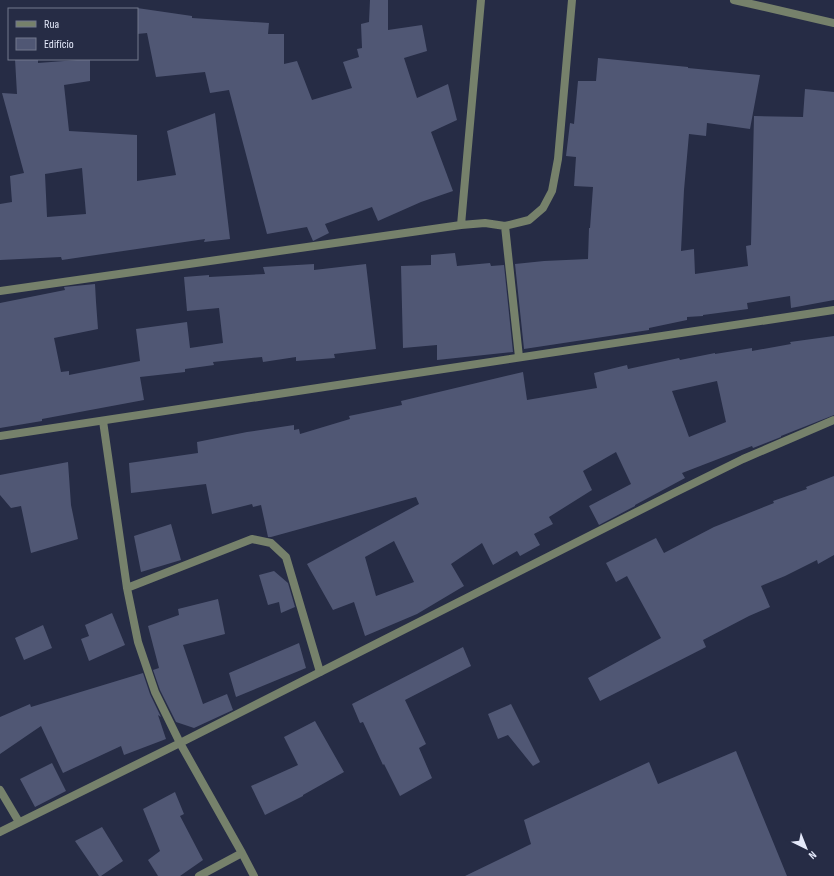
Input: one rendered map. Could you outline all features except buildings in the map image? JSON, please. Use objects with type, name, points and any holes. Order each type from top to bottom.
[{"type":"street","points":[[461,225],[481,0]]},
{"type":"street","points":[[0,291],[461,225],[485,223],[505,226],[528,220],[543,208],[552,191],[558,159],[572,0]]},
{"type":"street","points":[[734,0],[834,23]]},
{"type":"street","points":[[505,226],[519,357]]},
{"type":"street","points":[[0,436],[834,310]]},
{"type":"street","points":[[103,420],[127,588],[138,642],[155,692],[180,743],[254,876]]},
{"type":"street","points":[[0,832],[180,743],[679,490],[743,459],[834,420]]},
{"type":"street","points":[[127,588],[252,539],[271,543],[286,557],[320,672]]},
{"type":"street","points":[[0,790],[19,822]]},
{"type":"street","points":[[199,876],[242,853]]}]
